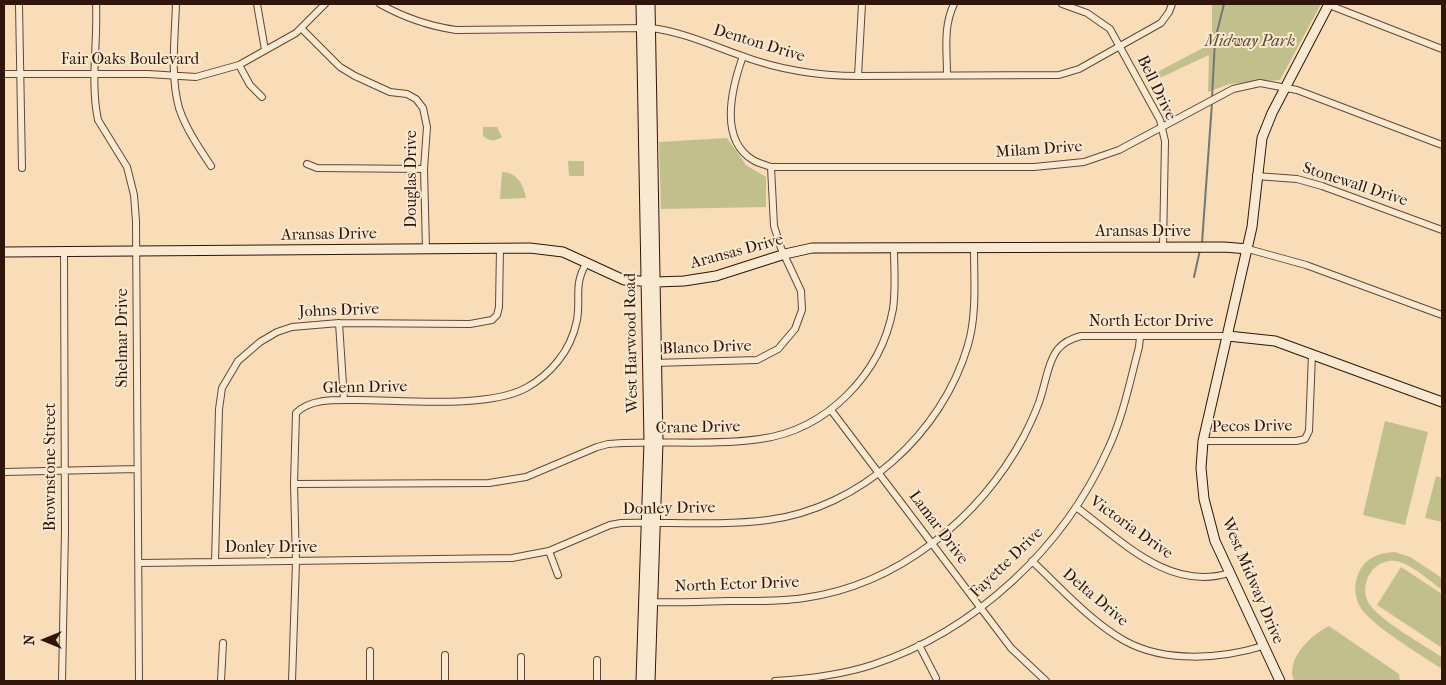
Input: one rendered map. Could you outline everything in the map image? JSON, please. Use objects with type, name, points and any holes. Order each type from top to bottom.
[{"type":"street","name":"Shelmar Drive","points":[[96,4],[94,73],[98,120],[127,167],[136,221],[137,469],[140,563],[139,681]]},
{"type":"street","points":[[176,4],[174,74],[179,108],[188,128],[211,166]]},
{"type":"street","points":[[257,4],[265,50]]},
{"type":"street","name":"Fair Oaks Boulevard","points":[[4,74],[174,74],[196,77],[239,65],[302,29],[325,4]]},
{"type":"street","name":"Denton Drive","points":[[380,4],[410,19],[433,27],[456,30],[646,28],[683,33],[743,56],[808,74],[858,76],[1059,75],[1079,69],[1161,23],[1166,18],[1172,4]]},
{"type":"street","name":"West Harwood Road","points":[[641,4],[646,28],[652,102],[656,282],[649,602],[650,681]]},
{"type":"street","name":"West Harwood Road","points":[[650,4],[646,28],[642,102],[646,282],[653,363]]},
{"type":"street","points":[[858,4],[862,4],[858,76]]},
{"type":"street","points":[[948,76],[946,32],[948,19],[954,4]]},
{"type":"street","name":"Bell Drive","points":[[1062,4],[1087,13],[1103,22],[1110,29],[1162,126],[1165,141],[1163,247]]},
{"type":"street","points":[[1329,4],[1442,49]]},
{"type":"street","name":"West Midway Drive","points":[[1280,681],[1215,541],[1204,499],[1201,468],[1203,441],[1252,227],[1256,176],[1262,138],[1286,86],[1329,4]]},
{"type":"street","points":[[19,5],[22,168]]},
{"type":"street","name":"Douglas Drive","points":[[302,29],[321,50],[355,76],[390,92],[416,99],[423,108],[427,127],[424,169],[426,249]]},
{"type":"street","name":"Milam Drive","points":[[743,56],[733,84],[732,130],[746,155],[771,167],[1034,167],[1072,164],[1109,155],[1233,88],[1251,84],[1286,86],[1442,145]]},
{"type":"street","points":[[239,65],[250,85],[262,97]]},
{"type":"street","points":[[642,102],[652,102]]},
{"type":"street","points":[[307,164],[317,168],[424,169]]},
{"type":"street","name":"Blanco Drive","points":[[653,363],[757,360],[778,349],[796,329],[802,310],[801,291],[774,226],[771,167]]},
{"type":"street","name":"Stonewall Drive","points":[[1256,176],[1297,179],[1322,186],[1442,230]]},
{"type":"street","name":"Aransas Drive","points":[[4,252],[500,248],[553,250],[587,262],[618,278],[646,282],[684,282],[716,276],[785,254],[812,248],[1248,248],[1306,265],[1442,315]]},
{"type":"street","name":"Johns Drive","points":[[215,562],[217,443],[222,388],[238,361],[260,342],[292,326],[339,323],[470,324],[492,320],[498,315],[499,307],[500,248]]},
{"type":"street","name":"Crane Drive","points":[[294,484],[489,483],[526,477],[597,447],[654,442],[739,441],[771,438],[798,429],[831,410],[863,376],[884,339],[890,323],[894,300],[894,248]]},
{"type":"street","name":"Donley Drive","points":[[140,563],[512,558],[549,551],[610,525],[651,522],[770,520],[833,501],[893,462],[925,427],[961,365],[974,315],[974,248]]},
{"type":"street","name":"Brownstone Street","points":[[62,681],[65,531],[64,252]]},
{"type":"street","name":"Glenn Drive","points":[[292,681],[296,562],[294,484],[296,414],[304,406],[313,403],[344,400],[482,399],[527,388],[558,360],[572,338],[577,320],[577,284],[587,262]]},
{"type":"street","points":[[339,323],[344,400]]},
{"type":"street","name":"North Ector Drive","points":[[649,602],[806,598],[864,581],[885,572],[932,544],[971,511],[1001,474],[1024,436],[1038,407],[1054,357],[1061,346],[1081,336],[1228,336],[1275,341],[1442,402]]},
{"type":"street","name":"Fayette Drive","points":[[775,681],[845,672],[871,666],[919,645],[981,608],[1032,561],[1076,507],[1109,448],[1125,400],[1140,337]]},
{"type":"street","name":"Pecos Drive","points":[[1203,441],[1296,441],[1305,439],[1309,431],[1312,354]]},
{"type":"street","name":"Lamar Drive","points":[[831,410],[1012,648],[1046,681]]},
{"type":"street","points":[[4,472],[137,469]]},
{"type":"street","name":"Victoria Drive","points":[[1076,507],[1163,569],[1197,578],[1229,572]]},
{"type":"street","points":[[549,551],[558,575]]},
{"type":"street","name":"Delta Drive","points":[[1032,561],[1096,620],[1126,641],[1139,646],[1172,654],[1211,657],[1226,656],[1264,646]]},
{"type":"street","name":"West Harwood Road","points":[[641,681],[649,602]]},
{"type":"street","points":[[221,681],[222,643]]},
{"type":"street","points":[[919,645],[936,678]]},
{"type":"street","points":[[370,650],[370,681]]},
{"type":"street","points":[[445,655],[445,681]]},
{"type":"street","points":[[521,657],[521,681]]},
{"type":"street","points":[[597,660],[597,681]]},
{"type":"green space","name":"Midway Park","points":[[1212,4],[1321,4],[1280,80],[1229,84],[1208,92],[1209,55],[1149,83],[1146,78],[1203,48],[1212,38]]},
{"type":"green space","points":[[483,127],[497,127],[502,137],[494,140],[488,139],[483,136]]},
{"type":"green space","points":[[727,138],[746,165],[766,177],[766,207],[661,209],[659,142]]},
{"type":"green space","points":[[568,161],[584,161],[584,176],[569,176]]},
{"type":"green space","points":[[502,172],[512,174],[519,180],[524,188],[526,198],[500,199]]},
{"type":"green space","points":[[1385,421],[1428,432],[1405,525],[1363,515]]},
{"type":"green space","points":[[1436,476],[1442,478],[1442,522],[1425,518]]},
{"type":"green space","points":[[1395,552],[1410,557],[1442,578],[1442,590],[1411,567],[1400,562],[1391,561],[1376,567],[1370,573],[1365,589],[1366,597],[1370,605],[1384,619],[1442,657],[1442,669],[1384,630],[1364,613],[1357,601],[1355,584],[1357,576],[1365,563],[1384,553]]},
{"type":"green space","points":[[1401,567],[1442,594],[1442,648],[1377,605]]},
{"type":"green space","points":[[1329,626],[1399,674],[1400,681],[1294,681],[1292,673],[1296,656],[1315,635]]},
{"type":"waterway","points":[[1212,98],[1215,40],[1224,4]]},
{"type":"waterway","points":[[1202,243],[1212,103]]},
{"type":"waterway","points":[[1194,277],[1200,250]]}]
